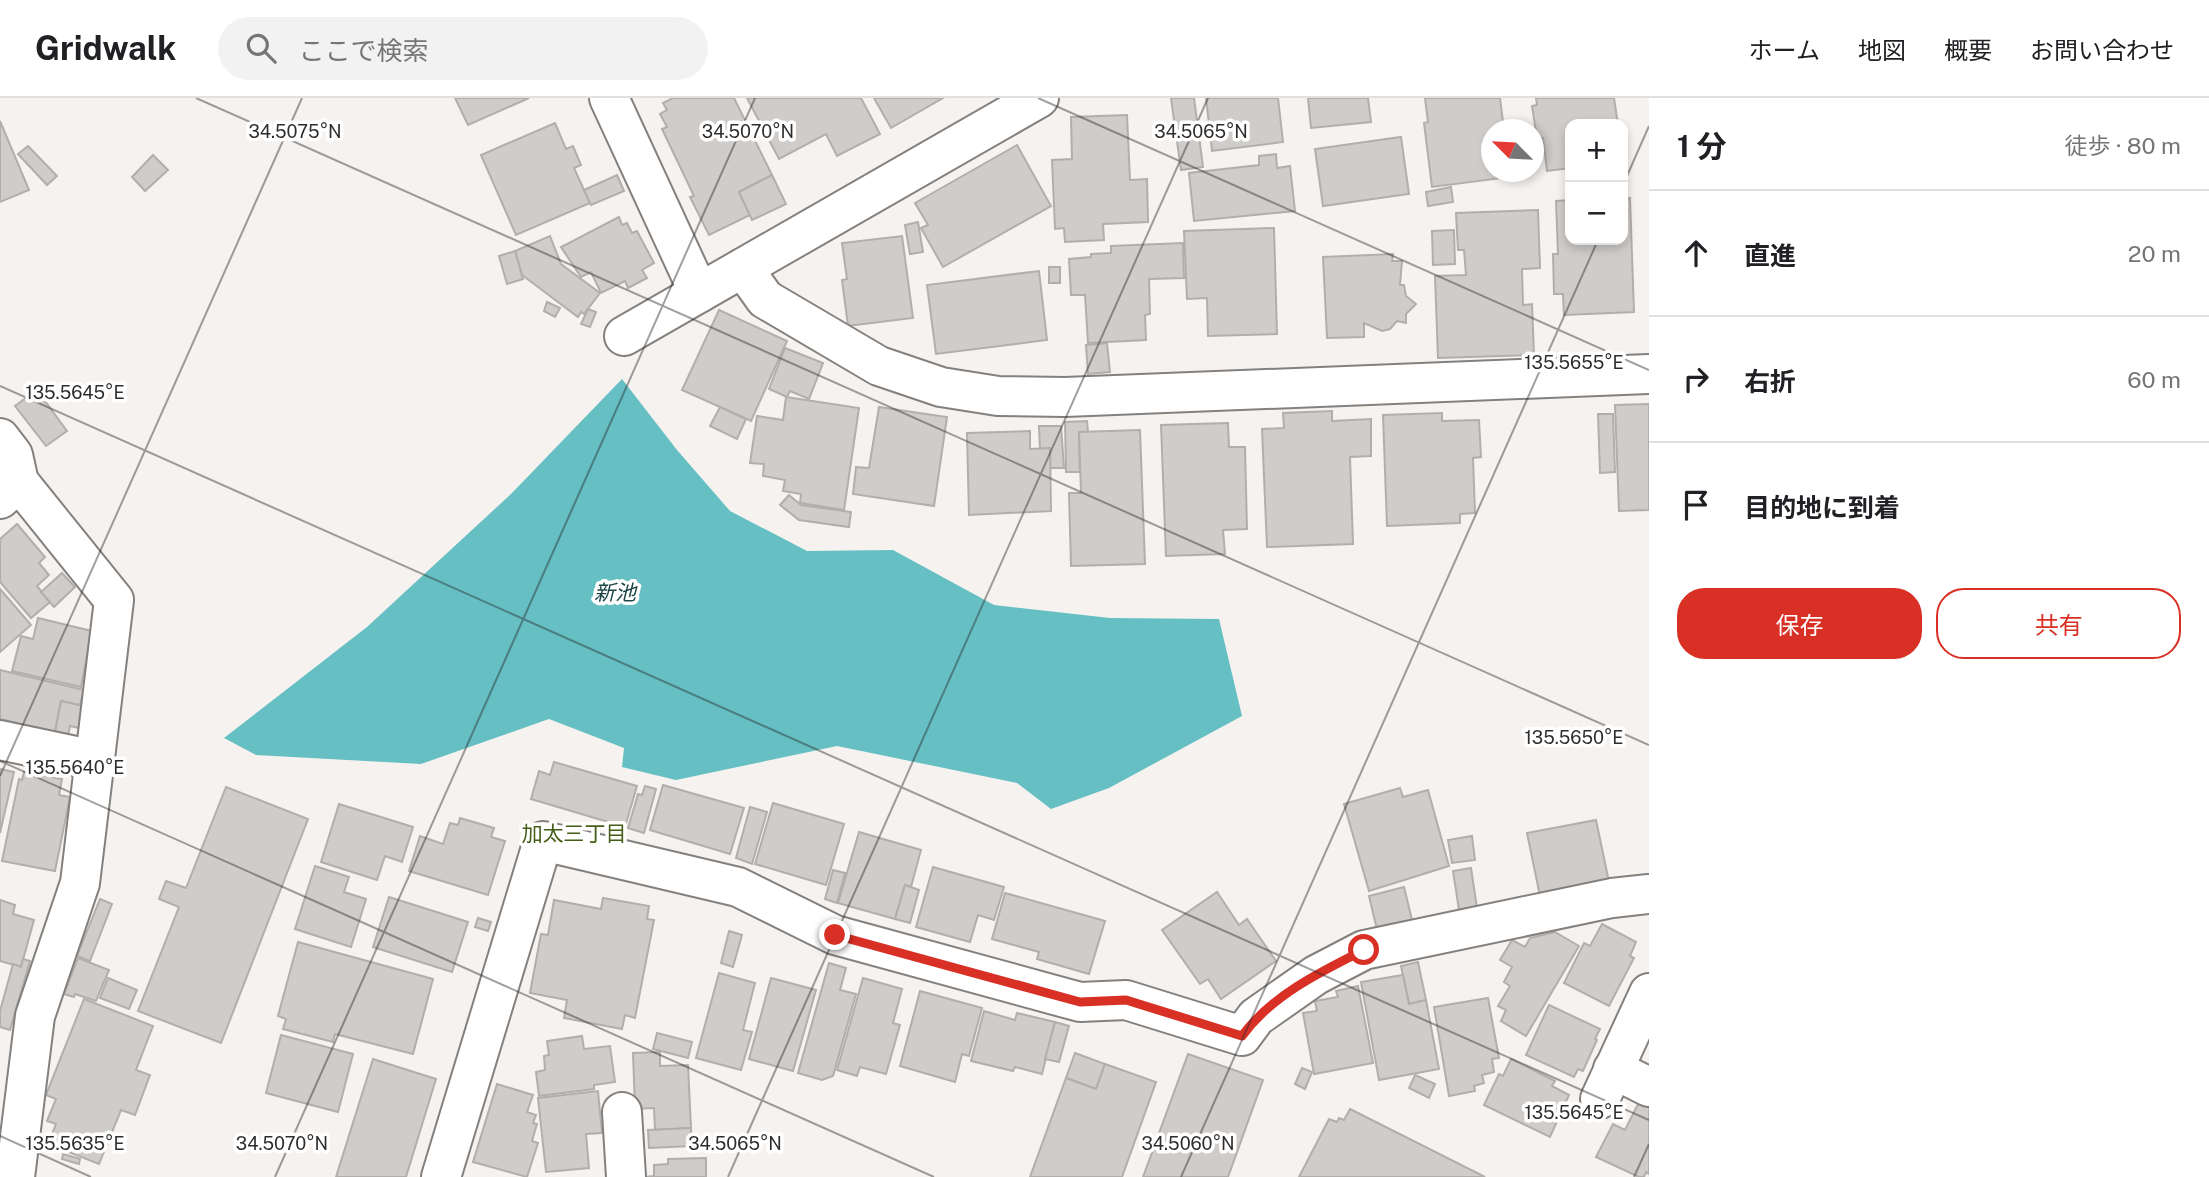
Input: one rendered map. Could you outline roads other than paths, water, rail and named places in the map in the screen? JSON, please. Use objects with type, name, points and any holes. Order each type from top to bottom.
[{"type":"street","points":[[609,98],[699,293]]},
{"type":"street","points":[[624,336],[1039,98]]},
{"type":"street","points":[[743,268],[765,299],[879,366],[941,387],[998,396],[1065,397],[1649,374]]},
{"type":"street","points":[[0,438],[13,455],[10,491],[114,600],[80,883],[35,1016],[15,1177]]},
{"type":"street","points":[[0,740],[95,760]]},
{"type":"street","points":[[440,1177],[543,841],[738,887],[835,935],[1080,1002],[1126,1000],[1242,1036],[1256,1017],[1315,975],[1364,950],[1612,898],[1649,894]]},
{"type":"street","points":[[1649,993],[1607,1084],[1649,1087]]},
{"type":"street","points":[[622,1112],[626,1177]]},
{"type":"water","name":"新池","points":[[622,379],[677,450],[730,511],[807,551],[893,550],[994,605],[1110,618],[1219,619],[1242,716],[1109,788],[1051,809],[1017,783],[837,746],[676,780],[622,767],[624,748],[549,719],[421,764],[256,755],[224,738],[367,627],[511,494]]},
{"type":"district","name":"加太三丁目","points":[[574,834]]}]
